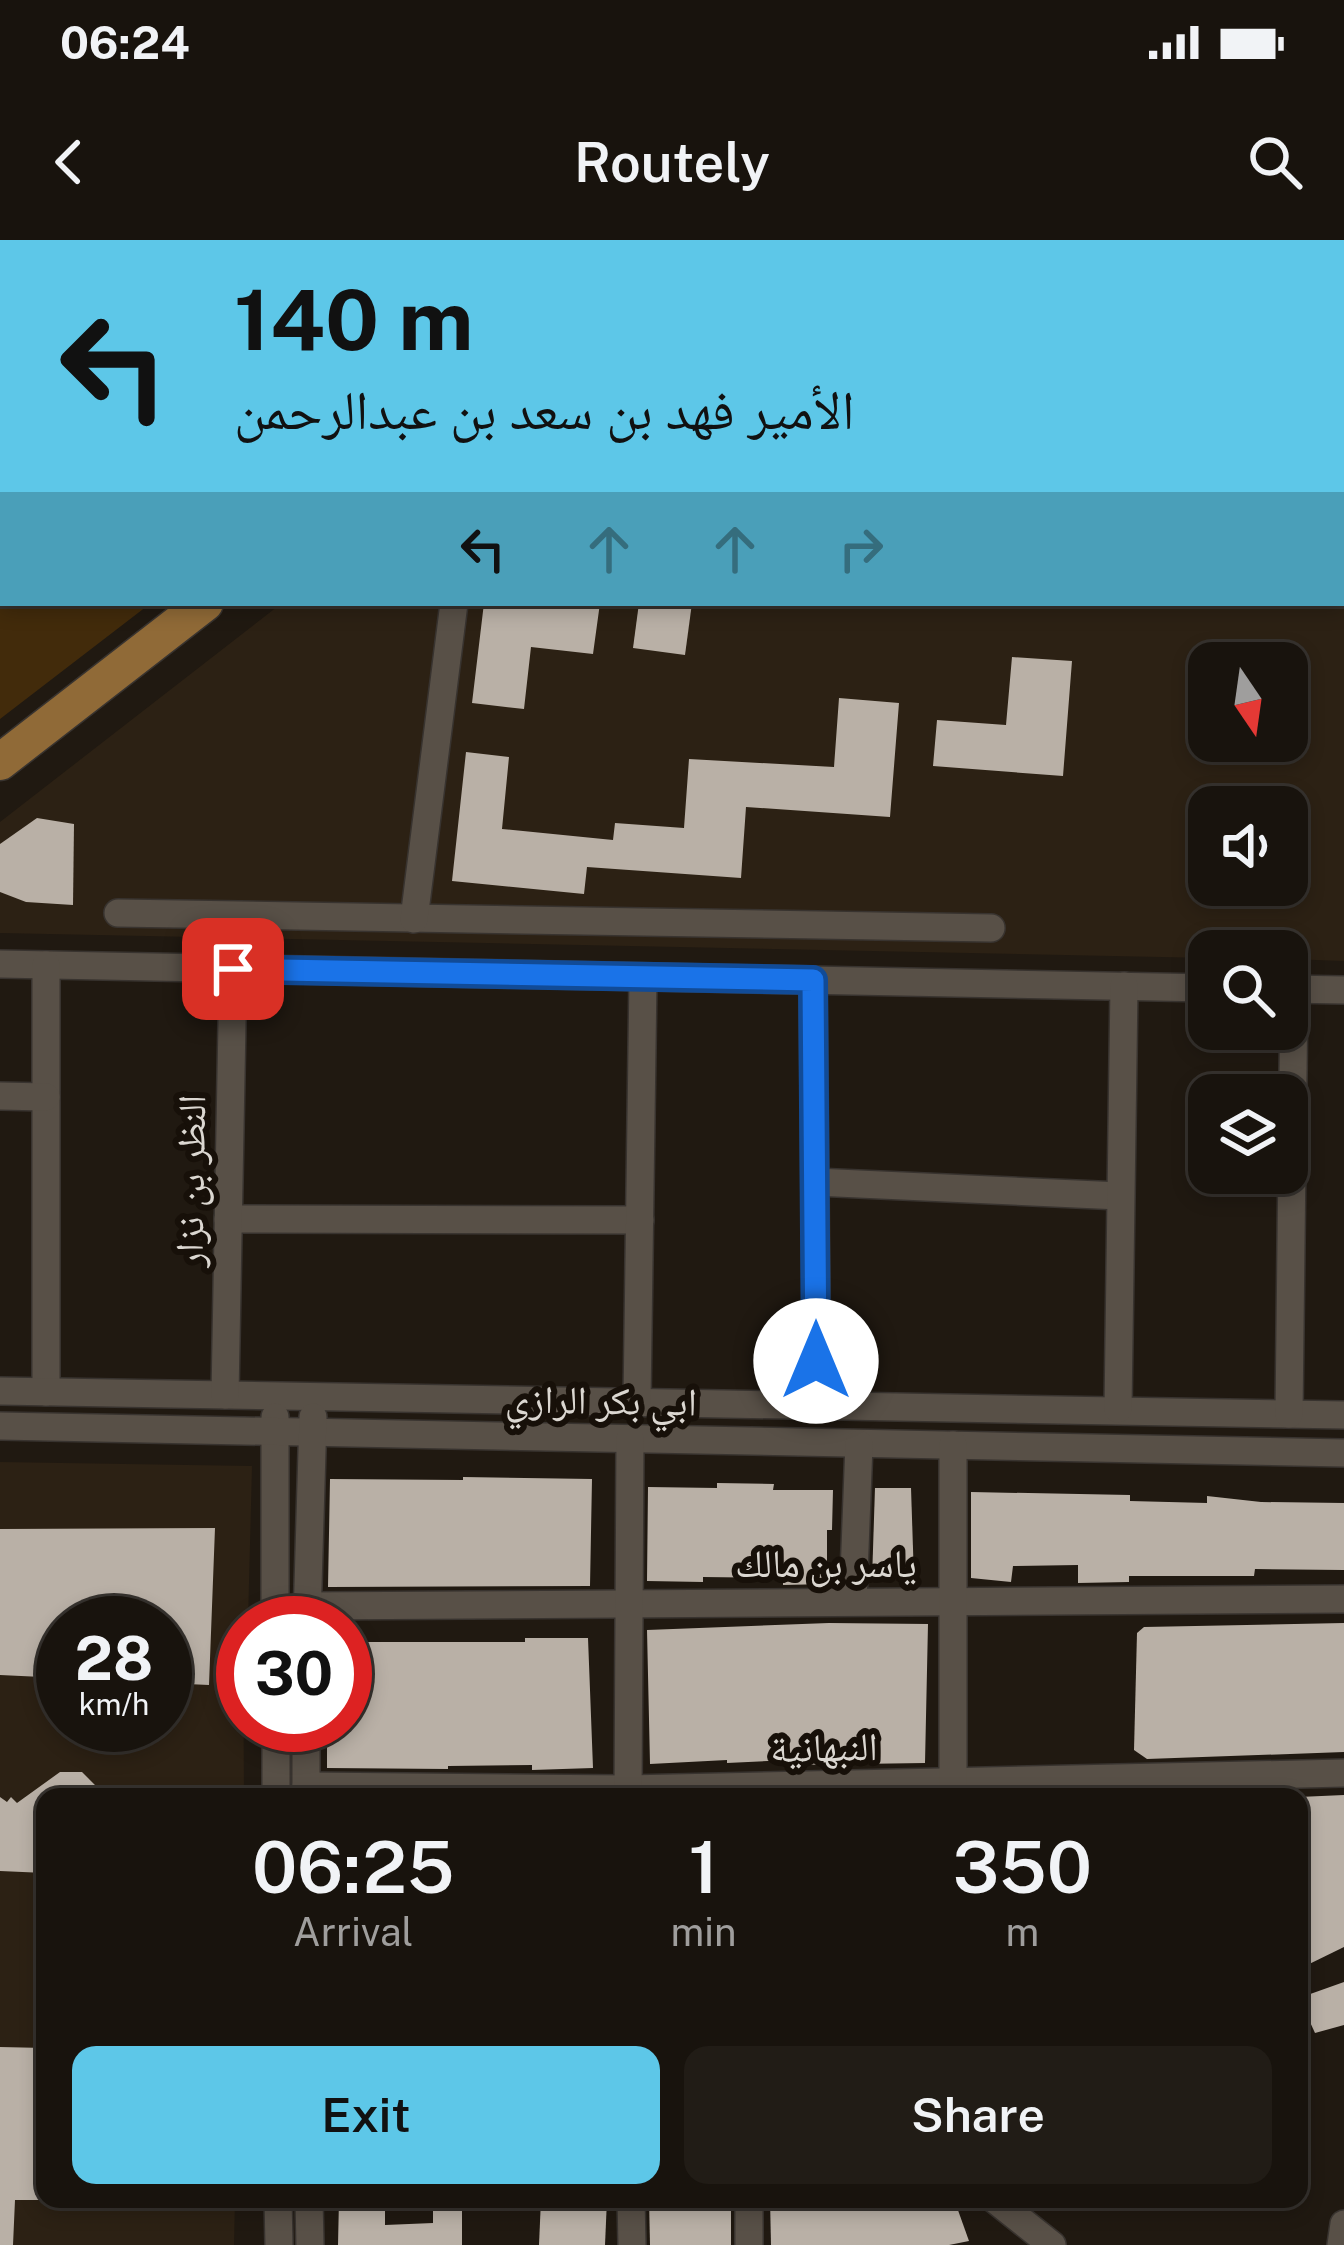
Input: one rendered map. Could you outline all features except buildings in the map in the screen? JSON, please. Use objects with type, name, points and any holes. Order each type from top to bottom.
[{"type":"main road","points":[[0,761],[201,606]]},
{"type":"street","points":[[414,919],[454,606]]},
{"type":"street","points":[[118,913],[991,928]]},
{"type":"street","points":[[0,964],[1188,988]]},
{"type":"street","points":[[46,965],[46,1392]]},
{"type":"street","name":"النظر بن نزار","points":[[225,1395],[233,969]]},
{"type":"street","points":[[637,1402],[643,977]]},
{"type":"street","points":[[813,980],[817,1406]]},
{"type":"street","points":[[1118,1409],[1124,986]]},
{"type":"street","points":[[1308,989],[1344,990]]},
{"type":"street","points":[[1289,1414],[1290,1050]]},
{"type":"street","points":[[0,1096],[46,1097]]},
{"type":"street","points":[[815,1182],[1120,1196]]},
{"type":"street","points":[[228,1220],[640,1220]]},
{"type":"street","name":"ابي بكر الرازي","points":[[0,1391],[1344,1415]]},
{"type":"street","points":[[275,1396],[275,1596]]},
{"type":"street","points":[[308,1596],[314,1397]]},
{"type":"street","name":"ابي بكر الرازي","points":[[0,1426],[1344,1453]]},
{"type":"street","points":[[628,1788],[630,1439]]},
{"type":"street","points":[[853,1601],[859,1444]]},
{"type":"street","points":[[953,1445],[953,1788]]},
{"type":"street","name":"ياسر بن مالك","points":[[372,1612],[631,1603],[1344,1599]]},
{"type":"street","points":[[276,1752],[276,1788]]},
{"type":"street","points":[[306,1752],[306,1788]]},
{"type":"street","name":"النبهانية","points":[[999,1788],[1344,1773]]},
{"type":"street","points":[[278,2208],[279,2245]]},
{"type":"street","points":[[279,2208],[294,2222],[303,2220],[309,2208]]},
{"type":"street","points":[[310,2208],[310,2245]]},
{"type":"street","points":[[631,2208],[632,2245]]},
{"type":"street","points":[[749,2208],[749,2245]]},
{"type":"street","points":[[999,2208],[1013,2235],[1050,2244]]},
{"type":"street","points":[[1341,2245],[1344,2224]]},
{"type":"shaded area","points":[[0,606],[147,606],[0,719]]},
{"type":"shaded area","points":[[278,606],[1344,606],[1344,961],[1308,960],[1308,930],[1188,930],[1188,958],[0,933],[0,822]]},
{"type":"shaded area","points":[[0,1462],[252,1466],[249,1596],[216,1596],[216,1752],[244,1752],[244,1788],[36,1788],[36,2208],[235,2208],[234,2245],[0,2245]]},
{"type":"route","points":[[233,969],[813,980],[816,1361]]}]
